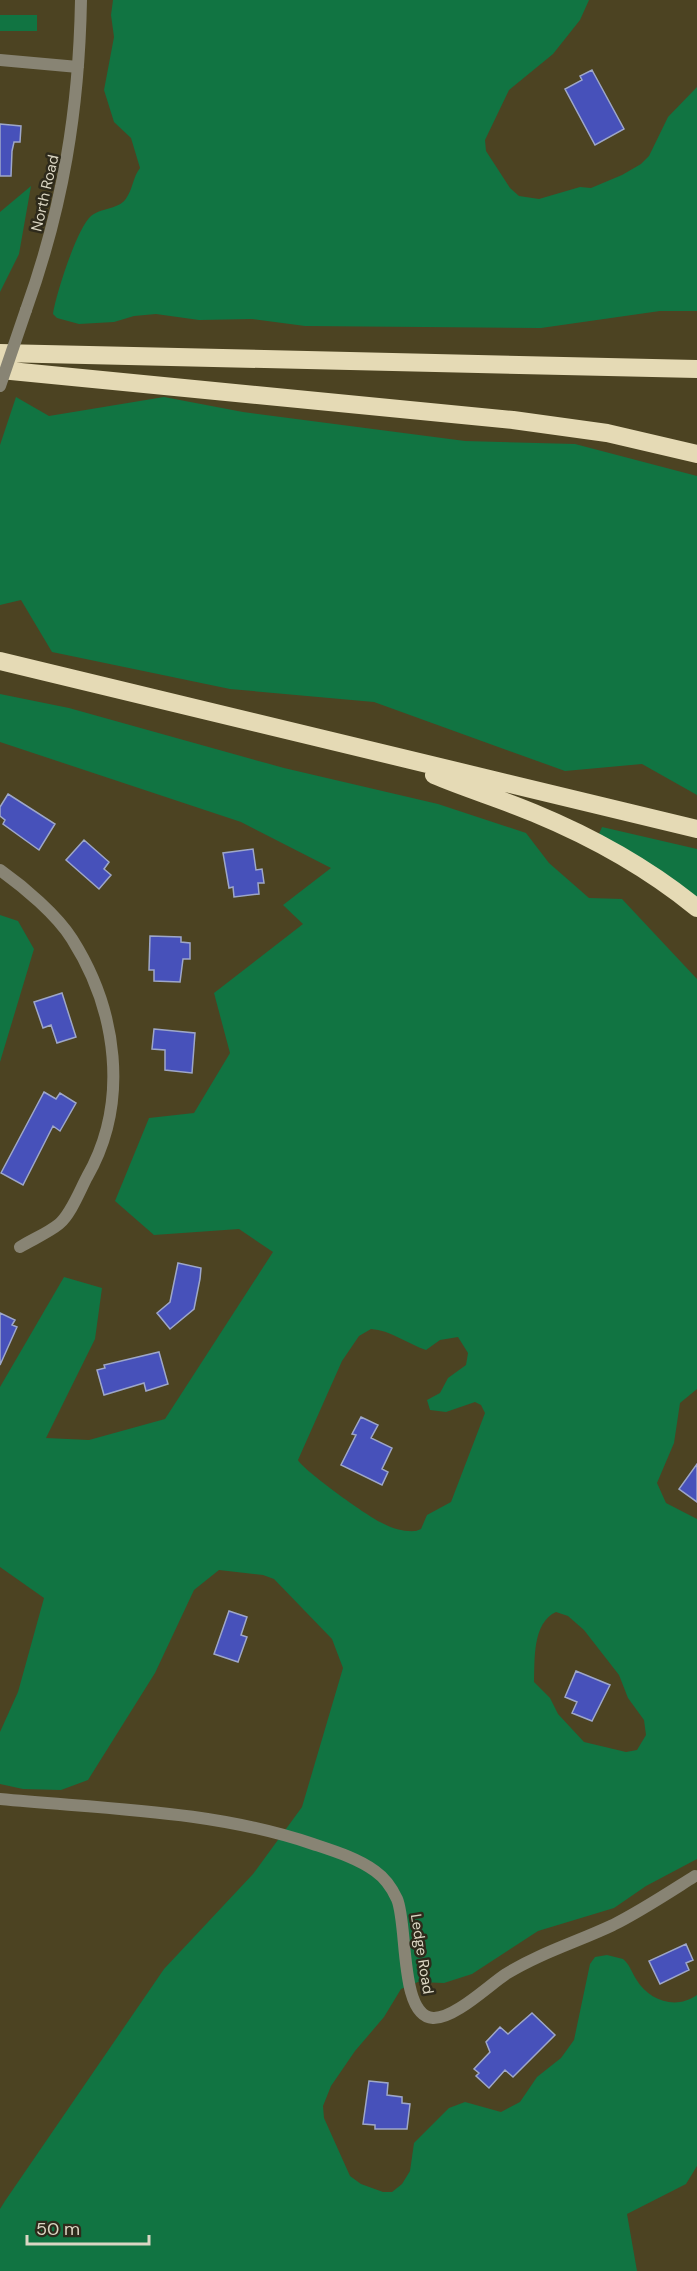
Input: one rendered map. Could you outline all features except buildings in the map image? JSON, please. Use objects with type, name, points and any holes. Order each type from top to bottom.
[{"type":"highway","points":[[0,353],[697,369]]},
{"type":"highway","points":[[0,370],[536,423],[625,437],[697,454]]},
{"type":"highway","points":[[0,661],[697,830]]},
{"type":"highway","points":[[400,758],[439,777],[533,813],[580,834],[636,865],[697,908]]},
{"type":"street","name":"North Road","points":[[0,386],[51,235],[67,167],[78,67],[81,0]]},
{"type":"street","points":[[0,60],[78,67]]},
{"type":"street","points":[[0,870],[22,886],[71,938],[96,985],[113,1043],[114,1101],[96,1162],[61,1222],[20,1247]]},
{"type":"street","name":"Ledge Road","points":[[0,1799],[207,1818],[300,1839],[356,1860],[375,1871],[389,1884],[398,1900],[405,1937],[409,1989],[415,2006],[424,2015],[433,2018],[458,2009],[526,1963],[611,1926],[694,1876]]},
{"type":"green space","points":[[113,0],[589,0],[580,20],[553,54],[509,90],[485,140],[486,151],[510,188],[519,196],[539,199],[580,187],[591,188],[641,164],[649,156],[668,117],[697,87],[697,311],[660,311],[541,328],[305,326],[252,319],[199,320],[156,314],[134,316],[114,322],[79,324],[57,318],[53,314],[58,292],[85,223],[95,213],[124,201],[140,168],[131,138],[114,122],[104,90],[114,37],[111,15]]},
{"type":"green space","points":[[0,15],[37,15],[37,31],[0,31]]},
{"type":"green space","points":[[31,186],[19,254],[0,292],[0,212]]},
{"type":"green space","points":[[16,397],[49,416],[164,397],[243,412],[465,441],[575,444],[697,476],[697,795],[642,764],[565,771],[374,702],[230,689],[52,652],[21,600],[0,605],[0,445]]},
{"type":"green space","points":[[0,694],[69,708],[284,768],[438,804],[526,833],[549,863],[589,898],[622,899],[697,979],[697,1389],[680,1403],[674,1443],[657,1483],[666,1503],[697,1519],[697,1859],[646,1886],[614,1908],[538,1931],[472,1974],[444,1983],[418,1982],[401,1989],[384,2017],[355,2051],[331,2086],[323,2106],[324,2118],[350,2176],[361,2184],[383,2192],[392,2192],[402,2184],[410,2171],[414,2143],[449,2108],[465,2102],[501,2112],[520,2102],[537,2077],[561,2058],[574,2040],[590,1964],[595,1957],[607,1955],[623,1959],[641,1987],[655,1998],[680,2002],[697,1995],[697,2166],[686,2184],[627,2214],[637,2271],[0,2271],[0,2209],[5,2201],[164,1969],[253,1874],[302,1807],[343,1668],[332,1639],[274,1579],[263,1575],[219,1570],[194,1590],[155,1673],[88,1780],[61,1790],[23,1789],[0,1784],[0,1732],[18,1692],[44,1598],[0,1567],[0,1387],[64,1277],[102,1288],[95,1339],[46,1438],[89,1440],[165,1419],[273,1252],[239,1229],[154,1235],[115,1201],[149,1118],[194,1113],[230,1053],[214,993],[303,924],[283,905],[331,868],[241,822],[0,742]],"holes":[[[371,1329],[392,1335],[426,1350],[440,1340],[458,1337],[468,1353],[466,1365],[448,1378],[440,1393],[427,1400],[430,1410],[446,1412],[475,1402],[481,1405],[485,1413],[451,1502],[427,1515],[421,1529],[416,1531],[397,1529],[373,1518],[323,1483],[298,1460],[342,1361],[359,1336]],[[556,1612],[568,1616],[584,1630],[619,1675],[628,1698],[644,1720],[646,1735],[637,1750],[626,1752],[584,1742],[558,1714],[550,1698],[534,1682],[536,1643],[539,1633],[548,1617]]]},
{"type":"green space","points":[[602,827],[697,849],[697,898],[599,834]]},
{"type":"green space","points":[[0,915],[18,921],[34,949],[0,1062]]}]
